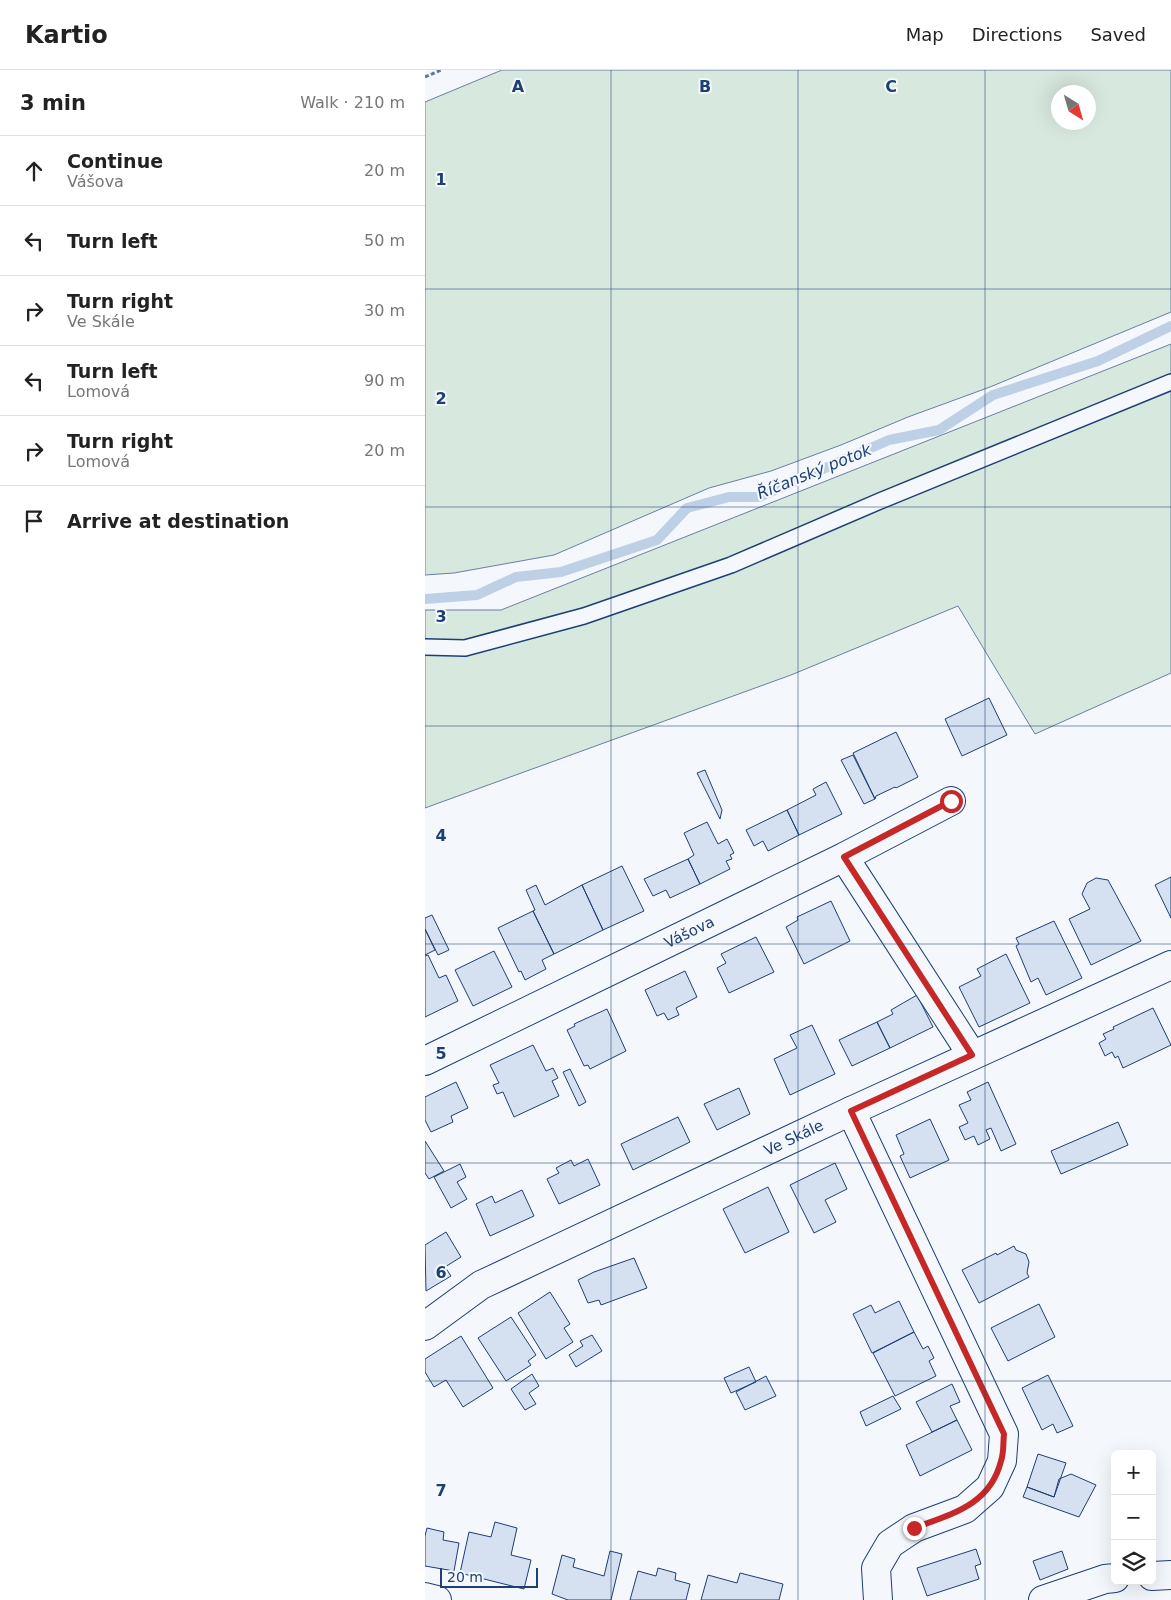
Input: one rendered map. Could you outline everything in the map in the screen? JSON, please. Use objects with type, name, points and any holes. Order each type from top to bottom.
[{"type":"street","name":"Vášova","points":[[425,1061],[844,857],[951,801]]},
{"type":"street","points":[[844,857],[972,1055]]},
{"type":"street","name":"Ve Skále","points":[[425,1326],[481,1285],[851,1111],[1171,965]]},
{"type":"street","points":[[851,1111],[1004,1434],[1002,1461],[990,1487],[965,1508],[914,1528],[890,1544],[876,1568],[878,1600]]},
{"type":"street","points":[[1156,1576],[1171,1576]]},
{"type":"street","points":[[1043,1600],[1111,1578]]},
{"type":"street","points":[[425,1597],[437,1600]]},
{"type":"lane","points":[[425,647],[465,648],[584,616],[731,565],[880,501],[1171,382]]},
{"type":"path","points":[[425,77],[441,70]]},
{"type":"shaded area","points":[[502,70],[1171,70],[1171,312],[990,387],[908,417],[841,445],[771,471],[709,488],[554,555],[454,573],[425,575],[425,102]]},
{"type":"shaded area","points":[[1171,344],[1171,673],[1035,734],[958,606],[791,675],[425,808],[425,610],[501,610]]},
{"type":"building","points":[[989,698],[1007,735],[962,756],[945,719]]},
{"type":"building","points":[[896,732],[918,777],[876,796],[875,799],[853,753]]},
{"type":"building","points":[[853,755],[875,799],[864,804],[841,760]]},
{"type":"building","points":[[705,770],[722,810],[720,819],[697,773]]},
{"type":"building","points":[[826,782],[842,814],[799,835],[787,810],[816,795],[813,789]]},
{"type":"building","points":[[787,810],[799,835],[768,851],[763,841],[754,846],[746,830]]},
{"type":"building","points":[[707,822],[718,844],[727,839],[734,853],[730,855],[732,859],[726,861],[730,869],[700,884],[688,859],[694,855],[684,833]]},
{"type":"building","points":[[688,859],[700,884],[670,898],[666,890],[653,896],[644,879]]},
{"type":"building","points":[[622,866],[644,911],[603,930],[582,885]]},
{"type":"building","points":[[1171,877],[1171,918],[1155,885]]},
{"type":"building","points":[[1096,878],[1108,880],[1141,941],[1091,965],[1069,919],[1090,909],[1082,894],[1087,883]]},
{"type":"building","points":[[536,885],[545,905],[582,885],[603,930],[554,954],[533,911],[535,910],[526,890]]},
{"type":"building","points":[[831,901],[850,941],[804,964],[786,927],[798,920],[797,917]]},
{"type":"building","points":[[533,911],[554,954],[542,960],[546,969],[525,980],[521,971],[519,972],[498,928]]},
{"type":"building","points":[[432,915],[449,950],[438,955],[425,929],[425,918]]},
{"type":"building","points":[[1054,921],[1082,978],[1046,995],[1038,978],[1031,982],[1016,946],[1019,944],[1016,938]]},
{"type":"building","points":[[425,929],[435,950],[425,955]]},
{"type":"building","points":[[756,937],[774,972],[729,993],[717,968],[726,963],[721,954]]},
{"type":"building","points":[[494,951],[512,987],[473,1006],[455,970]]},
{"type":"building","points":[[1006,954],[1030,1003],[979,1027],[959,987],[981,976],[977,969]]},
{"type":"building","points":[[428,955],[439,978],[446,975],[458,1001],[425,1017],[425,956]]},
{"type":"building","points":[[685,971],[697,997],[676,1008],[679,1015],[668,1020],[664,1013],[657,1016],[645,990]]},
{"type":"building","points":[[917,995],[933,1027],[890,1048],[877,1022],[893,1014],[891,1010]]},
{"type":"building","points":[[1153,1008],[1171,1045],[1123,1068],[1118,1056],[1115,1058],[1112,1052],[1105,1056],[1099,1043],[1106,1039],[1103,1034],[1114,1029],[1113,1027]]},
{"type":"building","points":[[607,1009],[626,1051],[590,1069],[588,1065],[584,1066],[567,1030],[575,1026],[574,1024]]},
{"type":"building","points":[[877,1022],[890,1048],[852,1066],[839,1040]]},
{"type":"building","points":[[812,1025],[835,1074],[790,1095],[774,1059],[797,1048],[790,1035]]},
{"type":"building","points":[[533,1045],[546,1071],[553,1068],[558,1078],[552,1081],[559,1096],[514,1117],[503,1092],[497,1094],[493,1085],[499,1083],[490,1065]]},
{"type":"building","points":[[570,1069],[586,1102],[579,1106],[563,1072]]},
{"type":"building","points":[[456,1082],[468,1108],[451,1116],[453,1122],[431,1132],[425,1120],[425,1097]]},
{"type":"building","points":[[988,1082],[1016,1144],[1001,1151],[991,1128],[986,1130],[990,1139],[978,1145],[974,1136],[965,1140],[959,1127],[968,1123],[959,1105],[971,1100],[967,1092]]},
{"type":"building","points":[[739,1088],[750,1114],[717,1130],[704,1104]]},
{"type":"building","points":[[678,1117],[690,1142],[633,1170],[621,1144]]},
{"type":"building","points":[[930,1119],[949,1160],[910,1178],[900,1156],[904,1154],[896,1135]]},
{"type":"building","points":[[1118,1122],[1128,1145],[1061,1174],[1051,1151]]},
{"type":"building","points":[[425,1141],[444,1171],[429,1179],[425,1173]]},
{"type":"building","points":[[588,1159],[600,1185],[559,1204],[547,1179],[559,1173],[556,1168],[571,1160],[574,1166]]},
{"type":"building","points":[[835,1163],[847,1189],[825,1200],[836,1222],[814,1233],[790,1185]]},
{"type":"building","points":[[460,1164],[466,1177],[457,1182],[467,1199],[451,1208],[434,1177]]},
{"type":"building","points":[[768,1187],[789,1232],[745,1253],[723,1209]]},
{"type":"building","points":[[522,1190],[534,1216],[490,1236],[476,1204],[492,1196],[495,1203]]},
{"type":"building","points":[[446,1232],[461,1257],[445,1267],[451,1276],[426,1291],[425,1245]]},
{"type":"building","points":[[1014,1246],[1016,1250],[1026,1254],[1029,1262],[1027,1273],[1029,1277],[979,1303],[962,1270]]},
{"type":"building","points":[[634,1258],[647,1288],[601,1305],[599,1300],[588,1303],[578,1280],[594,1272]]},
{"type":"building","points":[[550,1292],[570,1324],[564,1328],[573,1342],[546,1359],[518,1313]]},
{"type":"building","points":[[899,1301],[914,1332],[872,1353],[853,1314],[871,1305],[875,1313]]},
{"type":"building","points":[[1039,1304],[1055,1337],[1008,1361],[991,1328]]},
{"type":"building","points":[[511,1317],[536,1355],[528,1361],[531,1365],[506,1381],[478,1338]]},
{"type":"building","points":[[914,1332],[923,1349],[928,1346],[934,1358],[929,1361],[936,1376],[895,1396],[873,1353]]},
{"type":"building","points":[[592,1335],[602,1351],[576,1367],[569,1355],[583,1346],[580,1341]]},
{"type":"building","points":[[461,1336],[493,1388],[463,1407],[446,1380],[434,1387],[425,1372],[425,1359]]},
{"type":"building","points":[[749,1367],[756,1382],[731,1393],[724,1378]]},
{"type":"building","points":[[532,1374],[539,1386],[529,1393],[536,1404],[525,1410],[511,1389]]},
{"type":"building","points":[[1048,1375],[1073,1426],[1057,1433],[1053,1424],[1042,1430],[1022,1388]]},
{"type":"building","points":[[766,1376],[776,1396],[745,1410],[736,1392]]},
{"type":"building","points":[[952,1384],[960,1402],[950,1406],[957,1420],[932,1432],[916,1402]]},
{"type":"building","points":[[893,1396],[901,1409],[866,1426],[860,1412]]},
{"type":"building","points":[[957,1420],[972,1450],[920,1476],[906,1445]]},
{"type":"building","points":[[1038,1454],[1066,1463],[1054,1497],[1027,1487]]},
{"type":"building","points":[[1071,1474],[1096,1485],[1079,1517],[1023,1497],[1027,1487],[1054,1497],[1059,1479]]},
{"type":"building","points":[[495,1522],[517,1528],[511,1555],[531,1560],[524,1589],[460,1573],[469,1532],[491,1537]]},
{"type":"building","points":[[427,1528],[444,1532],[443,1540],[459,1543],[454,1571],[425,1566],[425,1536]]},
{"type":"building","points":[[976,1549],[981,1564],[975,1566],[979,1579],[927,1596],[917,1568]]},
{"type":"building","points":[[610,1551],[622,1554],[611,1600],[568,1600],[552,1594],[562,1555],[575,1559],[573,1567],[604,1576]]},
{"type":"building","points":[[1062,1551],[1068,1569],[1040,1580],[1033,1561]]},
{"type":"building","points":[[658,1568],[676,1573],[675,1580],[690,1584],[686,1600],[630,1600],[638,1571],[656,1576]]},
{"type":"building","points":[[740,1573],[783,1584],[779,1600],[701,1600],[708,1575],[737,1583]]},
{"type":"waterway","name":"Říčanský potok","points":[[425,599],[477,595],[516,577],[561,572],[657,540],[687,508],[729,497],[759,497],[889,440],[939,430],[993,395],[1098,361],[1171,326]]},
{"type":"route","points":[[914,1528],[965,1508],[990,1487],[1002,1461],[1004,1434],[851,1111],[972,1055],[844,857],[951,801]]}]
